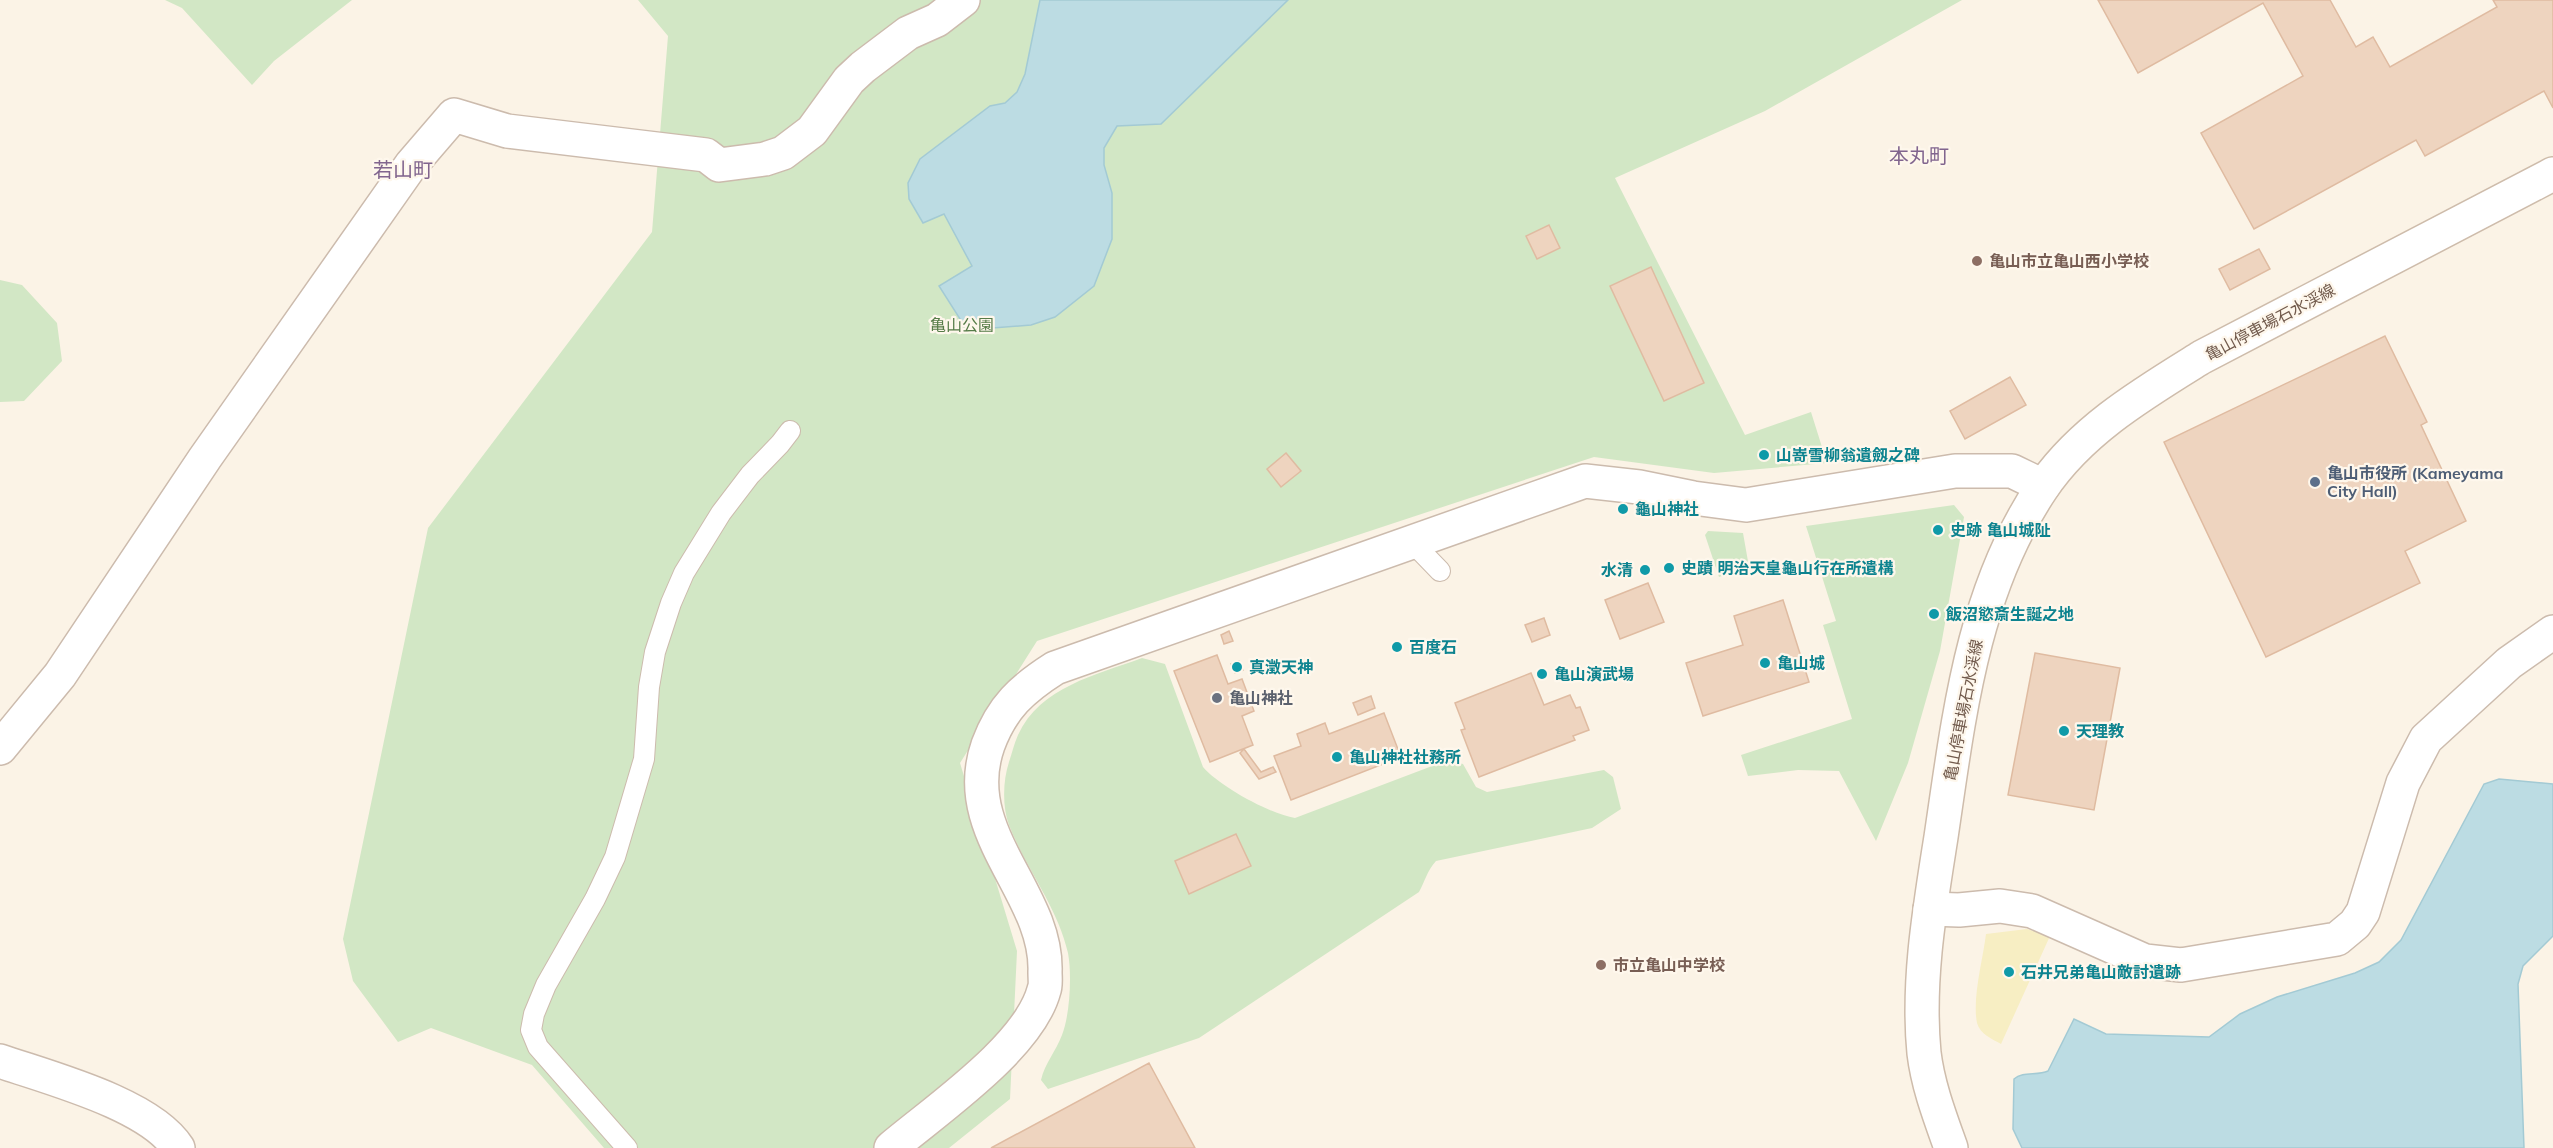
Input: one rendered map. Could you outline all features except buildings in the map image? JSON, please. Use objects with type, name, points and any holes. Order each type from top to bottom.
[{"type":"street","points":[[0,748],[60,675],[205,458],[390,194],[411,165],[454,115],[507,131],[706,155],[719,165],[765,159],[783,153],[812,131],[849,80],[889,46],[908,33],[938,20],[963,0]]},
{"type":"street","name":"亀山停車場石水渓線","points":[[1952,1148],[1931,1088],[1924,1054],[1923,979],[1930,909],[1968,669],[1999,568],[2015,530],[2043,486],[2085,439],[2146,392],[2202,357],[2553,174]]},
{"type":"street","points":[[891,1148],[1007,1051],[1030,1021],[1045,990],[1046,954],[1038,930],[986,819],[982,786],[984,757],[1002,713],[1028,685],[1055,668],[1585,481],[1639,487],[1692,498],[1746,505],[1955,471],[2012,471],[2043,486]]},
{"type":"street","points":[[1930,909],[1959,910],[2000,906],[2031,911],[2145,961],[2181,965],[2337,939],[2355,924],[2363,912],[2403,783],[2426,739],[2509,663],[2553,632]]},
{"type":"street","points":[[0,1061],[102,1096],[121,1105],[139,1114],[174,1141],[178,1148]]},
{"type":"lane","points":[[627,1148],[538,1047],[531,1030],[534,1014],[546,985],[595,899],[615,857],[644,759],[649,687],[655,652],[684,573],[721,513],[750,475],[790,431]]},
{"type":"lane","points":[[1411,541],[1440,571]]},
{"type":"green space","points":[[165,0],[352,0],[274,61],[252,85],[182,8]]},
{"type":"green space","name":"亀山公園","points":[[638,0],[1962,0],[1765,111],[1615,178],[1745,435],[1811,412],[1827,463],[1714,473],[1594,457],[1037,641],[960,763],[1017,951],[1010,1099],[949,1148],[604,1148],[532,1065],[431,1028],[398,1042],[353,981],[343,939],[428,528],[652,232],[668,36]]},
{"type":"green space","points":[[0,280],[22,285],[57,323],[62,361],[24,401],[0,402]]},
{"type":"green space","points":[[1954,505],[1964,517],[1940,651],[1908,763],[1876,841],[1839,771],[1798,770],[1748,776],[1741,755],[1852,719],[1823,625],[1836,621],[1806,526]]},
{"type":"green space","points":[[1708,531],[1743,533],[1749,567],[1719,577],[1705,535]]},
{"type":"green space","points":[[1142,658],[1165,664],[1203,767],[1233,790],[1272,811],[1295,818],[1448,760],[1463,764],[1476,787],[1487,792],[1604,770],[1613,777],[1621,809],[1592,828],[1436,861],[1419,892],[1199,1038],[1048,1089],[1041,1080],[1060,1041],[1067,1017],[1070,994],[1068,953],[1057,920],[1009,825],[1004,801],[1007,769],[1018,735],[1040,705],[1055,694],[1088,677]]},
{"type":"sand","points":[[2027,929],[2050,936],[2001,1044],[1984,1033],[1977,1023],[1977,990],[1986,934]]},
{"type":"water","points":[[1040,0],[1288,0],[1161,124],[1117,126],[1104,148],[1104,165],[1112,193],[1112,239],[1094,286],[1055,317],[1031,325],[967,330],[939,286],[972,266],[944,214],[923,223],[909,199],[908,183],[920,159],[990,106],[1005,103],[1017,92],[1025,74]]},
{"type":"water","points":[[2499,779],[2553,784],[2553,936],[2523,966],[2518,984],[2524,1148],[2022,1148],[2013,1129],[2014,1079],[2022,1075],[2048,1071],[2074,1019],[2106,1034],[2209,1037],[2240,1014],[2277,997],[2355,973],[2379,962],[2401,940],[2484,784]]},
{"type":"place","name":"亀山市立亀山西小学校","points":[[1977,261]]},
{"type":"place","name":"山嵜雪柳翁遺劔之碑","points":[[1764,455]]},
{"type":"place","name":"亀山市役所 (Kameyama City Hall)","points":[[2315,482]]},
{"type":"place","name":"龜山神社","points":[[1623,509]]},
{"type":"place","name":"史跡 亀山城阯","points":[[1938,530]]},
{"type":"place","name":"史蹟 明治天皇龜山行在所遺構","points":[[1669,568]]},
{"type":"place","name":"水清","points":[[1645,570]]},
{"type":"place","name":"飯沼慾斎生誕之地","points":[[1934,614]]},
{"type":"place","name":"百度石","points":[[1397,647]]},
{"type":"place","name":"亀山城","points":[[1765,663]]},
{"type":"place","name":"真澂天神","points":[[1237,667]]},
{"type":"place","name":"亀山演武場","points":[[1542,674]]},
{"type":"place","name":"亀山神社","points":[[1217,698]]},
{"type":"place","name":"天理教","points":[[2064,731]]},
{"type":"place","name":"亀山神社社務所","points":[[1337,757]]},
{"type":"place","name":"市立亀山中学校","points":[[1601,965]]},
{"type":"place","name":"石井兄弟亀山敵討遺跡","points":[[2009,972]]},
{"type":"district","name":"本丸町","points":[[1919,156]]},
{"type":"district","name":"若山町","points":[[403,170]]}]
